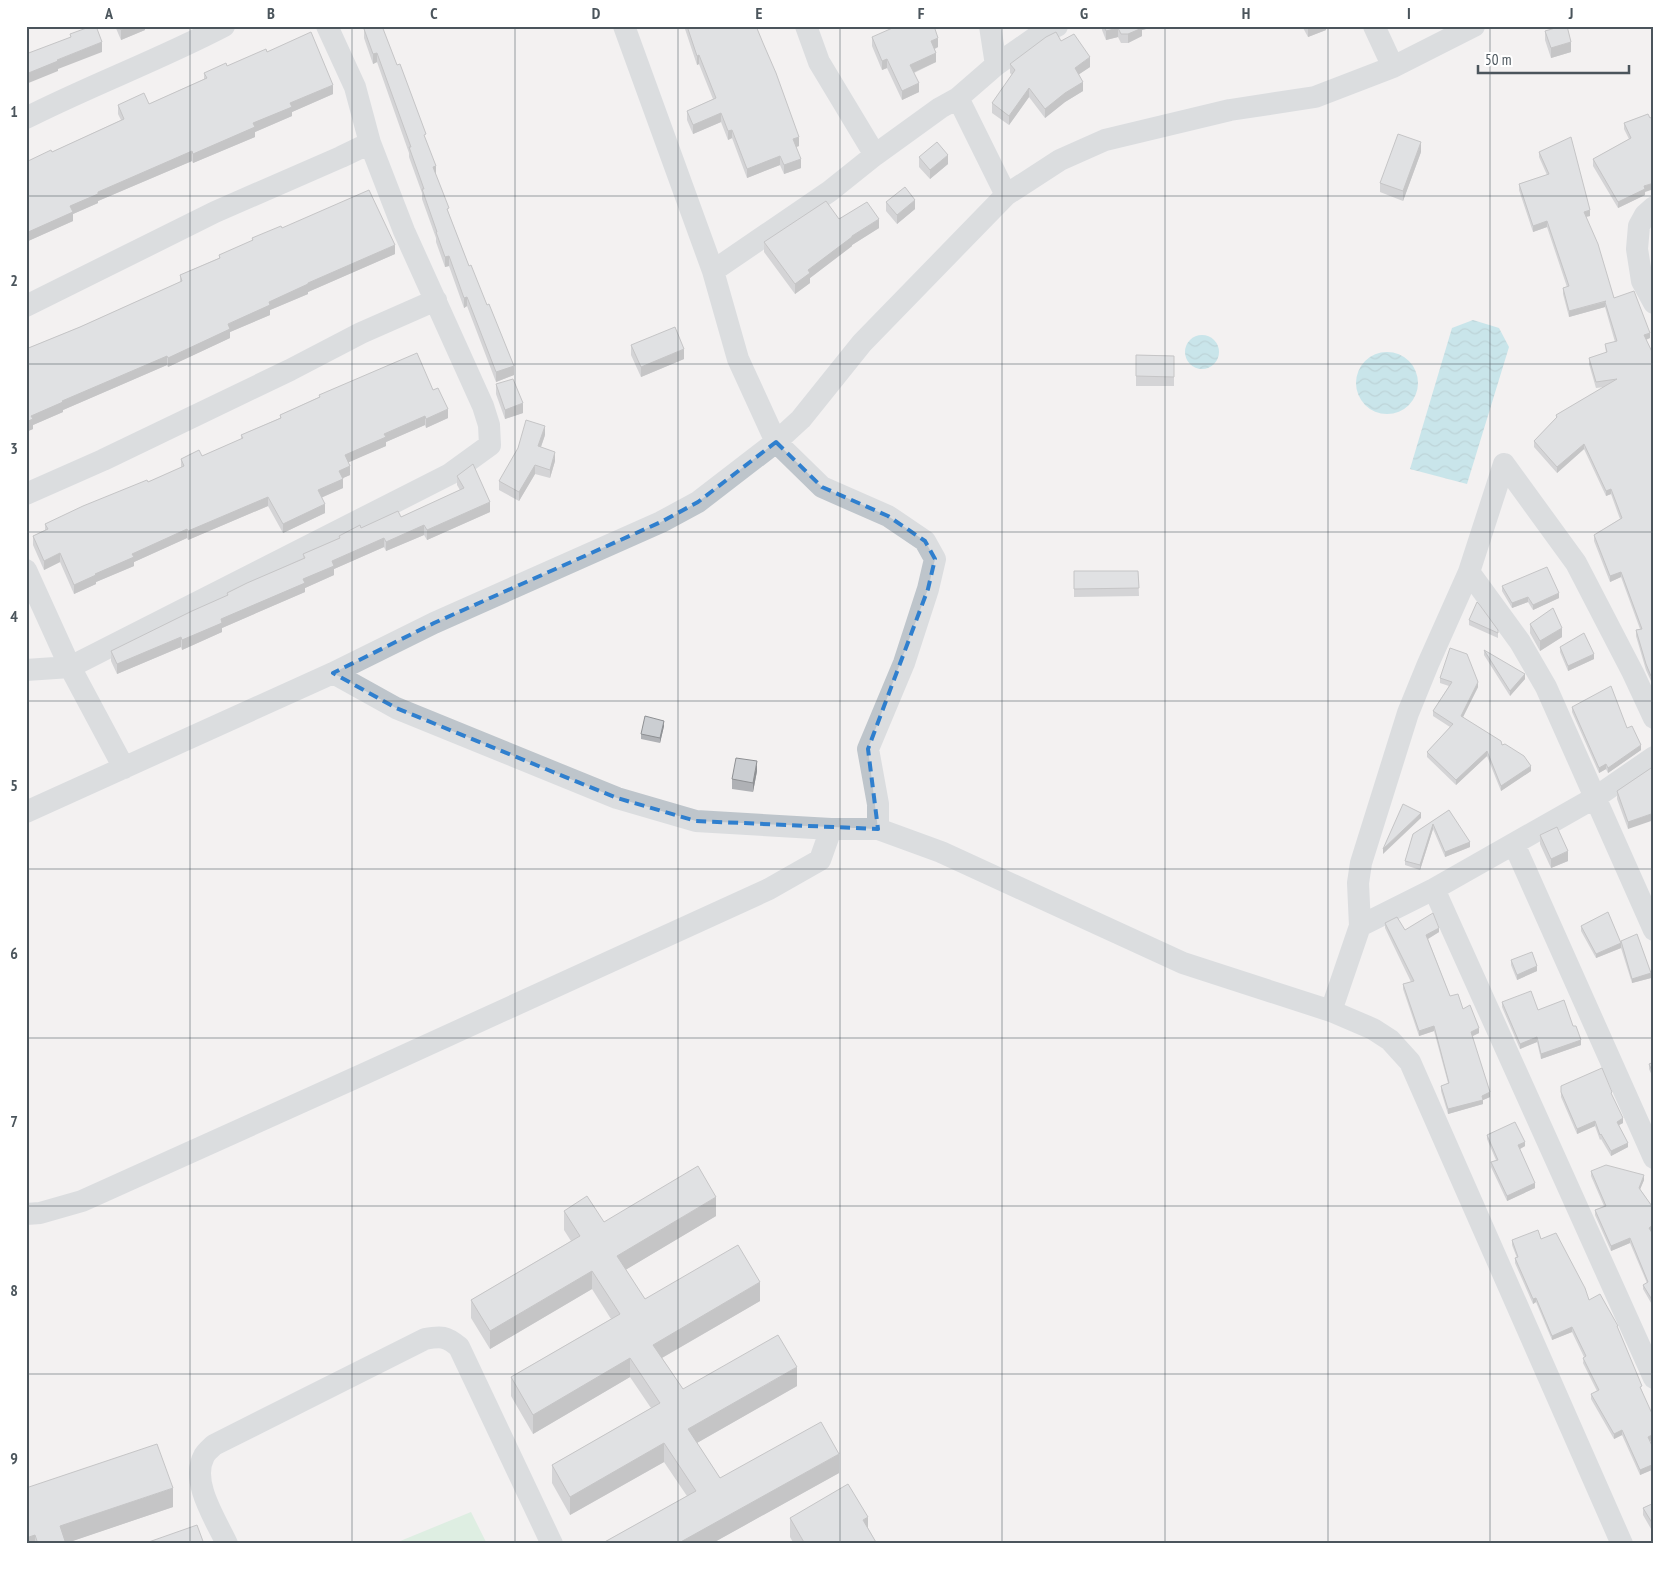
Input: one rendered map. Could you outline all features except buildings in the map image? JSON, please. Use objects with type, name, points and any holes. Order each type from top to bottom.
[{"type":"street","points":[[26,118],[190,44],[224,26]]},
{"type":"street","points":[[26,670],[70,667],[450,474],[490,445],[488,425],[483,406],[404,231],[370,143],[355,87],[327,26]]},
{"type":"street","points":[[624,26],[713,271],[738,359],[776,442],[822,487],[888,516],[925,541],[935,559],[928,589],[904,663],[868,749],[878,804],[878,829]]},
{"type":"street","points":[[806,26],[819,62],[875,155]]},
{"type":"street","points":[[990,26],[996,65]]},
{"type":"street","points":[[713,271],[830,191],[875,155],[940,108],[958,98],[996,65],[1039,35],[1057,26]]},
{"type":"street","points":[[1374,26],[1393,67]]},
{"type":"street","points":[[26,812],[333,673],[434,623],[661,522],[698,502],[776,442],[800,419],[862,343],[1006,195],[1060,160],[1105,140],[1230,110],[1315,97],[1393,67],[1474,26]]},
{"type":"street","points":[[958,98],[1006,195]]},
{"type":"street","points":[[26,306],[215,212],[332,162],[370,143]]},
{"type":"street","points":[[1654,206],[1645,215],[1639,226],[1637,249],[1642,281],[1654,303]]},
{"type":"street","points":[[26,494],[290,370],[361,333],[436,300]]},
{"type":"street","points":[[1331,1011],[1360,926],[1358,883],[1364,853],[1408,713],[1469,572],[1504,464],[1576,563],[1654,718]]},
{"type":"street","points":[[26,570],[70,667],[124,768]]},
{"type":"street","points":[[1469,572],[1520,642],[1546,687],[1654,930]]},
{"type":"street","points":[[333,673],[396,708],[617,798],[696,821],[831,829],[878,829],[941,852],[1183,963],[1331,1011],[1373,1029],[1390,1040],[1410,1062],[1622,1544]]},
{"type":"street","points":[[1360,926],[1434,889],[1596,797],[1654,757]]},
{"type":"street","points":[[26,1214],[40,1213],[82,1201],[769,889],[820,860],[831,829]]},
{"type":"street","points":[[1514,844],[1654,1158]]},
{"type":"street","points":[[1434,889],[1654,1378]]},
{"type":"street","points":[[227,1544],[202,1491],[199,1475],[204,1455],[214,1445],[425,1339],[439,1336],[450,1339],[459,1347],[552,1544]]},
{"type":"highlighted area","points":[[776,442],[822,487],[888,516],[925,541],[935,559],[928,589],[868,749],[878,829],[696,821],[617,798],[396,708],[333,673],[434,623],[661,522],[698,502]]},
{"type":"green space","points":[[471,1512],[487,1544],[393,1544]]},
{"type":"water","points":[[1473,320],[1499,328],[1509,347],[1467,484],[1410,469],[1452,328]]},
{"type":"water","points":[[1202,335],[1209,336],[1214,340],[1218,345],[1218,359],[1214,364],[1209,368],[1202,369],[1195,368],[1190,364],[1186,359],[1185,352],[1186,345],[1190,340],[1195,336]]},
{"type":"water","points":[[1387,352],[1399,355],[1409,361],[1415,371],[1418,383],[1415,395],[1409,405],[1399,411],[1387,414],[1375,411],[1365,405],[1359,395],[1356,383],[1359,371],[1365,361],[1375,355]]}]
